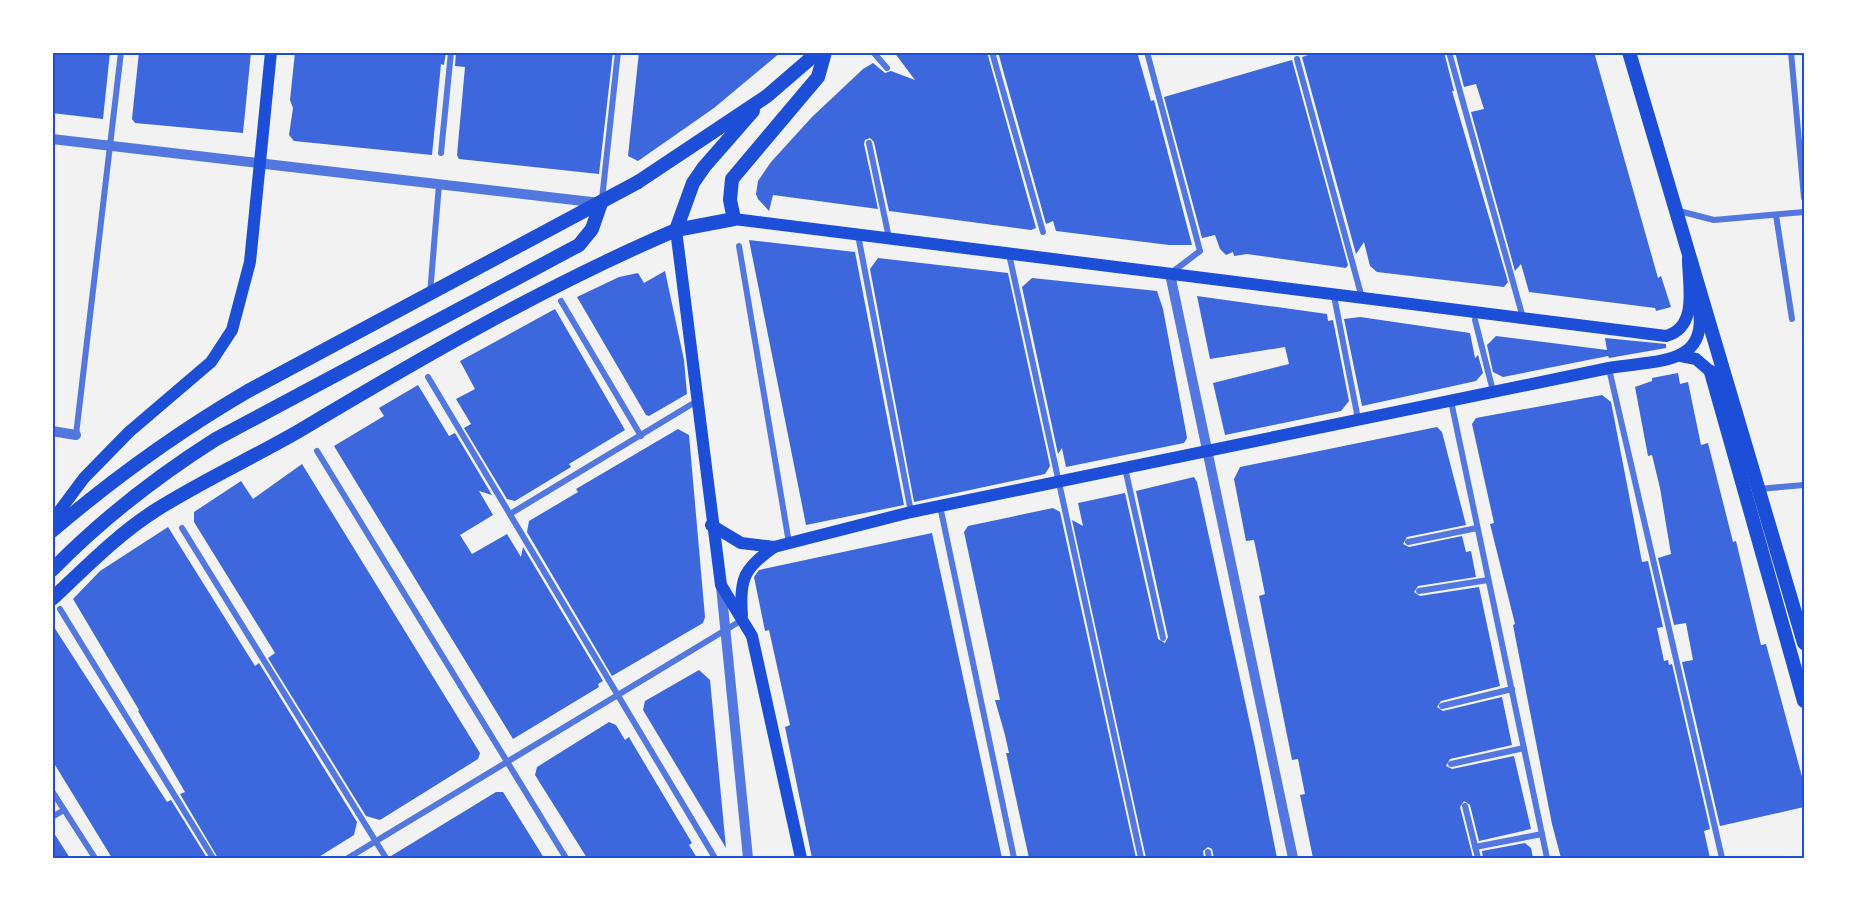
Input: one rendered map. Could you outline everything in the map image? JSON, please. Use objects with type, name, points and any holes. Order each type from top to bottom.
[{"type":"main road","points":[[52,521],[84,478],[129,432],[211,362],[232,330],[250,262],[270,52]]},
{"type":"main road","points":[[52,531],[107,485],[196,422],[248,391],[638,182],[767,96],[818,52]]},
{"type":"main road","points":[[734,219],[730,200],[732,179],[818,77],[825,52]]},
{"type":"main road","points":[[1629,52],[1804,643]]},
{"type":"main road","points":[[767,96],[704,167],[693,183],[676,231],[711,525],[721,585],[752,636],[801,858]]},
{"type":"main road","points":[[52,570],[109,515],[161,475],[216,439],[579,245],[592,229],[601,203]]},
{"type":"main road","points":[[56,604],[119,537],[154,511],[282,441],[401,370],[576,276],[676,231],[734,219],[1666,336],[1676,334],[1688,317],[1687,249]]},
{"type":"main road","points":[[1681,356],[1698,341],[1702,322],[1687,249]]},
{"type":"main road","points":[[711,525],[741,543],[774,547],[911,512],[1609,368],[1681,356],[1696,359],[1711,372],[1804,701]]},
{"type":"main road","points":[[743,620],[740,590],[744,577],[751,566],[774,547]]},
{"type":"street","points":[[52,431],[76,435],[121,52]]},
{"type":"street","points":[[441,153],[451,52]]},
{"type":"street","points":[[52,139],[601,203],[618,52]]},
{"type":"street","points":[[873,52],[887,68]]},
{"type":"street","points":[[992,52],[1043,232]]},
{"type":"street","points":[[1148,52],[1200,251],[1170,274],[1293,858]]},
{"type":"street","points":[[1449,52],[1523,318]]},
{"type":"street","points":[[1791,52],[1804,198]]},
{"type":"street","points":[[1297,59],[1362,298]]},
{"type":"street","points":[[869,144],[889,238]]},
{"type":"street","points":[[429,294],[439,184]]},
{"type":"street","points":[[1675,210],[1719,219],[1804,212]]},
{"type":"street","points":[[1776,214],[1792,319]]},
{"type":"street","points":[[857,234],[911,512]]},
{"type":"street","points":[[739,246],[789,544]]},
{"type":"street","points":[[1009,253],[1140,858]]},
{"type":"street","points":[[561,301],[641,436]]},
{"type":"street","points":[[1335,301],[1358,420]]},
{"type":"street","points":[[1475,320],[1493,392]]},
{"type":"street","points":[[1609,368],[1722,858]]},
{"type":"street","points":[[428,377],[715,858]]},
{"type":"street","points":[[510,514],[697,401]]},
{"type":"street","points":[[1451,401],[1547,858]]},
{"type":"street","points":[[317,451],[566,858]]},
{"type":"street","points":[[1125,468],[1163,638]]},
{"type":"street","points":[[1759,489],[1804,484]]},
{"type":"street","points":[[940,506],[1014,858]]},
{"type":"street","points":[[182,528],[386,858]]},
{"type":"street","points":[[1408,542],[1477,528]]},
{"type":"street","points":[[1419,591],[1488,580]]},
{"type":"street","points":[[721,585],[748,858]]},
{"type":"street","points":[[56,604],[213,858]]},
{"type":"street","points":[[348,858],[743,620]]},
{"type":"street","points":[[1442,706],[1512,689]]},
{"type":"street","points":[[1451,765],[1524,748]]},
{"type":"street","points":[[52,791],[95,858]]},
{"type":"street","points":[[1465,806],[1478,858]]},
{"type":"street","points":[[52,817],[64,810]]},
{"type":"street","points":[[1475,847],[1542,834]]},
{"type":"building","points":[[52,52],[110,52],[103,119],[52,113]]},
{"type":"building","points":[[139,52],[251,52],[243,133],[135,123],[132,119]]},
{"type":"building","points":[[295,52],[446,52],[444,65],[441,64],[432,155],[294,141],[289,135],[293,108],[290,100]]},
{"type":"building","points":[[456,52],[613,52],[599,174],[459,159],[457,155],[465,67],[455,66]]},
{"type":"building","points":[[639,52],[781,52],[714,108],[638,161],[628,156]]},
{"type":"building","points":[[894,52],[987,52],[1036,228],[1031,230],[889,211],[874,142],[870,138],[865,140],[864,144],[878,209],[773,195],[769,211],[758,199],[756,194],[758,181],[771,162],[812,117],[863,69],[873,63],[885,73],[891,71],[915,80]]},
{"type":"building","points":[[998,52],[1137,52],[1151,101],[1154,100],[1192,245],[1169,245],[1056,231],[1053,221],[1046,224]]},
{"type":"building","points":[[1317,52],[1444,52],[1454,91],[1452,91],[1508,282],[1504,287],[1377,272],[1370,266],[1364,242],[1356,254],[1302,57]]},
{"type":"building","points":[[1455,52],[1594,52],[1658,278],[1661,276],[1671,307],[1656,311],[1655,308],[1529,292],[1521,264],[1515,271],[1471,112],[1484,109],[1476,84],[1464,87]]},
{"type":"building","points":[[1292,60],[1348,265],[1346,268],[1247,254],[1234,256],[1233,252],[1226,255],[1220,249],[1215,235],[1202,238],[1164,97]]},
{"type":"building","points":[[749,240],[855,252],[904,505],[806,525]]},
{"type":"building","points":[[878,258],[1008,273],[1050,466],[1045,474],[914,502],[870,269]]},
{"type":"building","points":[[665,271],[684,360],[687,394],[649,416],[646,415],[577,297],[619,277],[638,273],[644,283]]},
{"type":"building","points":[[1032,278],[1157,291],[1163,309],[1186,432],[1187,438],[1184,443],[1066,467],[1062,448],[1058,454],[1022,287]]},
{"type":"building","points":[[1197,296],[1327,314],[1328,321],[1333,320],[1349,401],[1341,411],[1225,435],[1213,383],[1289,364],[1285,347],[1210,359]]},
{"type":"building","points":[[555,309],[625,430],[569,464],[571,467],[515,501],[507,499],[464,428],[471,424],[456,399],[475,389],[460,361]]},
{"type":"building","points":[[1360,317],[1470,333],[1475,358],[1478,355],[1483,373],[1476,381],[1362,406],[1344,319]]},
{"type":"building","points":[[1496,336],[1607,350],[1605,338],[1666,344],[1666,348],[1609,358],[1608,356],[1503,377],[1493,372],[1487,345]]},
{"type":"building","points":[[1678,373],[1680,384],[1688,382],[1701,445],[1708,443],[1733,542],[1736,541],[1761,645],[1766,644],[1804,784],[1804,807],[1720,826],[1682,662],[1693,660],[1686,623],[1674,625],[1658,558],[1671,554],[1660,488],[1652,455],[1648,456],[1635,387],[1652,381],[1652,378]]},
{"type":"building","points":[[418,385],[449,436],[455,433],[492,495],[479,491],[493,515],[460,535],[472,554],[507,534],[521,557],[523,547],[603,681],[598,684],[599,687],[513,739],[334,446],[384,416],[379,408]]},
{"type":"building","points":[[1602,395],[1611,402],[1642,562],[1648,561],[1663,627],[1657,628],[1664,661],[1668,660],[1669,665],[1672,664],[1710,829],[1704,831],[1710,858],[1561,858],[1552,824],[1513,625],[1515,624],[1490,524],[1494,523],[1472,424],[1476,418]]},
{"type":"building","points":[[1437,427],[1442,432],[1466,525],[1407,537],[1403,544],[1409,547],[1462,536],[1466,552],[1471,551],[1476,577],[1418,586],[1414,592],[1420,596],[1479,587],[1500,686],[1441,701],[1437,707],[1443,711],[1502,697],[1512,745],[1450,759],[1446,766],[1452,769],[1514,756],[1531,829],[1479,841],[1470,805],[1464,801],[1460,807],[1473,858],[1313,858],[1300,795],[1305,794],[1298,759],[1292,760],[1259,596],[1265,594],[1254,540],[1246,541],[1234,479],[1240,467]]},
{"type":"building","points":[[678,429],[689,435],[705,617],[703,623],[612,676],[527,532],[529,521],[578,492],[576,489]]},
{"type":"building","points":[[302,464],[480,753],[478,759],[380,820],[366,816],[268,658],[275,653],[194,522],[194,512],[241,481],[253,499]]},
{"type":"building","points":[[1194,477],[1197,482],[1255,747],[1277,858],[1214,858],[1212,849],[1208,847],[1203,851],[1204,858],[1146,858],[1072,520],[1083,526],[1078,503],[1125,493],[1158,639],[1165,643],[1168,637],[1136,491]]},
{"type":"building","points":[[1053,508],[1060,512],[1136,858],[1029,858],[1006,753],[1009,753],[995,700],[1000,700],[964,532],[968,526]]},
{"type":"building","points":[[168,527],[255,666],[259,663],[357,822],[354,835],[317,858],[218,858],[180,794],[185,792],[73,599],[100,571]]},
{"type":"building","points":[[932,533],[1002,858],[812,858],[785,727],[790,725],[769,630],[765,631],[754,577],[759,570]]},
{"type":"building","points":[[52,624],[167,802],[171,800],[207,858],[112,858],[52,760]]},
{"type":"building","points":[[699,670],[710,680],[726,848],[643,710],[645,701]]},
{"type":"building","points":[[609,722],[616,725],[625,740],[629,737],[692,843],[689,845],[697,858],[587,858],[535,775],[537,767]]},
{"type":"building","points":[[496,792],[503,792],[544,858],[391,858],[391,856]]},
{"type":"building","points":[[52,830],[70,858],[52,858]]},
{"type":"building","points":[[1525,843],[1531,848],[1533,858],[1483,858],[1482,851]]}]
